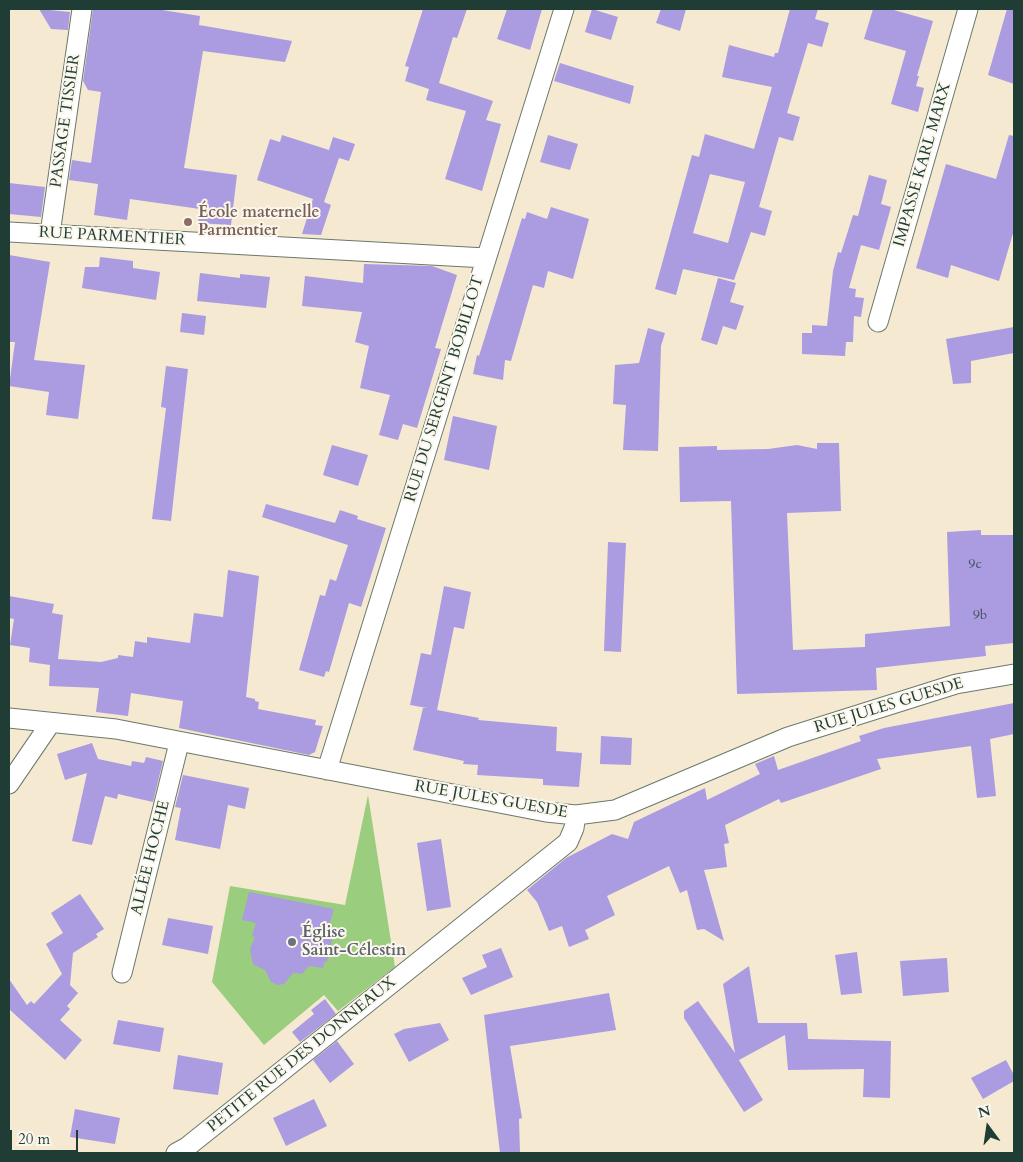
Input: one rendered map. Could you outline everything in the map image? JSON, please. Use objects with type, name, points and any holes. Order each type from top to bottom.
[{"type":"street","name":"PASSAGE TISSIER","points":[[50,234],[82,9]]},
{"type":"street","name":"RUE DU SERGENT BOBILLOT","points":[[327,770],[564,9]]},
{"type":"street","name":"IMPASSE KARL MARX","points":[[878,322],[968,9]]},
{"type":"street","name":"RUE PARMENTIER","points":[[9,232],[486,258]]},
{"type":"street","name":"RUE JULES GUESDE","points":[[9,718],[50,724],[116,729],[179,743],[546,812],[576,815],[615,810],[788,737],[956,684],[1014,674]]},
{"type":"street","points":[[9,784],[50,724]]},
{"type":"street","name":"ALLÉE HOCHE","points":[[122,973],[179,743]]},
{"type":"street","name":"PETITE RUE DES DONNEAUX","points":[[176,1153],[195,1141],[568,842],[574,828],[576,815]]},
{"type":"green space","points":[[368,795],[395,967],[338,1011],[324,995],[264,1045],[212,982],[230,886],[345,905]]},
{"type":"building","points":[[39,9],[70,12],[68,30],[51,29]]},
{"type":"building","points":[[93,9],[156,9],[200,16],[199,25],[292,41],[285,62],[203,51],[184,168],[237,175],[231,225],[198,223],[200,209],[130,199],[127,220],[94,215],[98,184],[69,180],[72,160],[91,163],[101,92],[88,90],[83,81]]},
{"type":"building","points":[[423,9],[467,9],[457,38],[453,37],[439,83],[493,101],[486,120],[501,124],[482,191],[445,179],[466,111],[426,100],[429,89],[405,81],[409,67],[405,66]]},
{"type":"building","points":[[507,9],[542,9],[530,50],[497,39]]},
{"type":"building","points":[[592,9],[618,17],[611,40],[585,32]]},
{"type":"building","points":[[661,9],[686,9],[680,31],[656,23]]},
{"type":"building","points":[[790,9],[818,9],[815,19],[829,23],[822,47],[808,43],[787,113],[800,117],[793,141],[779,137],[759,207],[772,211],[765,236],[751,232],[734,280],[683,269],[676,295],[655,289],[692,155],[699,157],[705,134],[754,149],[772,87],[722,77],[729,45],[774,57],[775,53],[778,53]],"holes":[[[710,174],[745,182],[728,243],[693,233]]]},
{"type":"building","points":[[873,9],[890,9],[933,21],[917,76],[919,76],[916,86],[924,88],[918,112],[891,104],[906,51],[864,39]]},
{"type":"building","points":[[1007,9],[1014,9],[1014,84],[988,75]]},
{"type":"building","points":[[560,63],[634,86],[630,104],[554,81]]},
{"type":"building","points":[[282,135],[329,150],[333,137],[355,144],[349,161],[339,158],[324,202],[331,205],[321,235],[302,234],[313,199],[257,180],[270,139],[280,142]]},
{"type":"building","points":[[548,135],[578,144],[570,170],[540,162]]},
{"type":"building","points":[[1009,135],[1014,136],[1014,230],[999,281],[951,265],[948,278],[916,268],[946,164],[996,179]]},
{"type":"building","points":[[869,175],[887,180],[881,204],[891,207],[879,250],[861,245],[849,288],[856,289],[855,297],[864,298],[861,317],[854,316],[853,342],[846,342],[845,356],[802,354],[802,333],[812,333],[812,325],[827,326],[833,271],[838,252],[841,253],[853,215],[858,216]]},
{"type":"building","points":[[9,183],[45,187],[41,217],[9,214]]},
{"type":"building","points":[[551,207],[589,219],[573,279],[548,271],[544,288],[533,285],[511,361],[505,360],[503,380],[473,374],[477,355],[479,356],[522,218],[525,219],[527,212],[547,219]]},
{"type":"building","points":[[9,255],[50,262],[34,360],[85,365],[78,419],[46,415],[49,392],[9,386],[15,342],[9,342]]},
{"type":"building","points":[[100,257],[133,261],[133,268],[160,272],[156,300],[82,288],[85,267],[99,267]]},
{"type":"building","points":[[364,264],[432,266],[457,275],[435,348],[441,349],[417,428],[403,424],[398,440],[379,435],[390,395],[360,388],[369,346],[355,342],[362,312],[302,306],[305,276],[363,283]]},
{"type":"building","points":[[200,273],[240,278],[240,274],[270,277],[266,308],[197,301]]},
{"type":"building","points":[[718,278],[736,283],[730,302],[744,306],[736,330],[723,326],[717,345],[701,340]]},
{"type":"building","points":[[182,313],[206,316],[204,335],[180,332]]},
{"type":"building","points":[[1014,327],[1014,353],[971,361],[971,383],[953,384],[946,339]]},
{"type":"building","points":[[648,328],[665,333],[661,346],[658,451],[623,450],[626,405],[613,404],[615,365],[639,363]]},
{"type":"building","points":[[166,366],[188,369],[171,521],[152,519],[166,408],[161,407]]},
{"type":"building","points":[[453,416],[497,426],[489,470],[444,460]]},
{"type":"building","points":[[817,443],[839,443],[841,511],[787,513],[793,650],[865,647],[865,634],[950,626],[947,532],[981,530],[981,535],[1014,535],[1014,643],[985,646],[986,656],[876,668],[877,690],[737,694],[731,501],[680,502],[679,447],[717,446],[717,450],[768,449],[797,445],[817,449]]},
{"type":"building","points":[[332,445],[368,455],[358,486],[323,475]]},
{"type":"building","points":[[266,504],[335,523],[340,510],[358,516],[357,519],[386,528],[361,607],[349,603],[329,672],[326,671],[324,677],[299,670],[320,595],[325,596],[330,579],[336,581],[348,545],[262,517]]},
{"type":"building","points":[[608,542],[626,543],[621,652],[604,651]]},
{"type":"building","points":[[228,570],[259,576],[246,697],[259,702],[258,709],[316,720],[315,725],[323,726],[315,752],[309,755],[179,728],[183,701],[131,693],[128,716],[96,712],[99,688],[49,686],[50,665],[29,662],[30,648],[10,645],[14,619],[9,618],[9,596],[54,604],[52,613],[63,615],[58,659],[101,662],[118,658],[118,655],[133,657],[135,641],[147,643],[147,637],[190,643],[194,613],[223,617]]},
{"type":"building","points":[[444,586],[471,592],[464,629],[454,627],[437,710],[479,718],[478,720],[557,727],[556,751],[582,753],[579,787],[543,785],[543,779],[477,775],[478,765],[463,764],[464,761],[413,750],[423,708],[427,708],[410,705],[421,653],[431,655]]},
{"type":"building","points":[[1014,703],[1014,734],[990,739],[996,796],[977,798],[971,746],[877,759],[881,769],[781,803],[779,799],[725,825],[729,843],[724,844],[727,867],[704,870],[724,941],[704,929],[697,930],[687,890],[680,893],[669,866],[607,896],[615,915],[585,930],[589,939],[569,947],[562,926],[549,931],[537,902],[527,890],[566,858],[612,834],[628,839],[634,822],[705,788],[707,800],[760,774],[755,764],[774,756],[778,770],[861,741],[859,736],[884,728]]},
{"type":"building","points":[[601,736],[632,738],[631,765],[600,764]]},
{"type":"building","points":[[92,743],[98,759],[131,766],[132,761],[144,763],[146,757],[163,761],[153,802],[118,794],[117,799],[105,796],[92,845],[72,841],[87,773],[65,780],[57,754]]},
{"type":"building","points":[[183,775],[249,788],[245,809],[228,805],[220,849],[175,840],[181,808],[175,807]]},
{"type":"building","points":[[441,839],[451,907],[427,911],[417,843]]},
{"type":"building","name":"Église Saint-Célestin","points":[[249,892],[334,909],[327,933],[333,934],[327,962],[325,961],[323,968],[309,966],[302,974],[293,973],[284,984],[278,985],[271,982],[265,970],[253,964],[250,949],[255,937],[252,936],[256,923],[242,920]]},
{"type":"building","points":[[80,894],[104,929],[96,934],[98,937],[73,953],[70,985],[78,993],[67,1006],[70,1009],[60,1020],[82,1040],[65,1060],[9,1009],[9,979],[27,1005],[31,1001],[34,1004],[62,974],[46,944],[63,933],[51,913]]},
{"type":"building","points":[[168,918],[213,926],[208,954],[162,945]]},
{"type":"building","points":[[501,948],[513,977],[471,995],[462,978],[487,967],[482,955]]},
{"type":"building","points":[[857,952],[862,993],[841,995],[835,955]]},
{"type":"building","points":[[947,958],[949,992],[903,996],[900,961]]},
{"type":"building","points":[[749,966],[758,1023],[807,1023],[808,1039],[891,1041],[890,1098],[863,1097],[864,1069],[788,1070],[785,1035],[739,1060],[763,1100],[744,1112],[684,1018],[684,1011],[698,1001],[735,1053],[723,984]]},
{"type":"building","points":[[609,993],[616,1030],[510,1046],[522,1118],[519,1119],[520,1153],[500,1153],[484,1015]]},
{"type":"building","points":[[325,999],[336,1014],[300,1042],[292,1032],[314,1014],[311,1010]]},
{"type":"building","points":[[118,1020],[164,1028],[160,1052],[113,1044]]},
{"type":"building","points":[[440,1023],[449,1040],[409,1062],[394,1034],[404,1029]]},
{"type":"building","points":[[337,1041],[354,1064],[330,1083],[313,1060]]},
{"type":"building","points":[[178,1055],[223,1063],[218,1095],[173,1089]]},
{"type":"building","points":[[1006,1060],[1014,1075],[1014,1081],[983,1099],[971,1078]]},
{"type":"building","points":[[314,1099],[327,1126],[286,1146],[273,1118]]},
{"type":"building","points":[[75,1109],[120,1118],[115,1144],[70,1137]]},
{"type":"place","name":"École maternelle Parmentier","points":[[188,222]]},
{"type":"place","name":"Église Saint-Célestin","points":[[292,942]]}]
